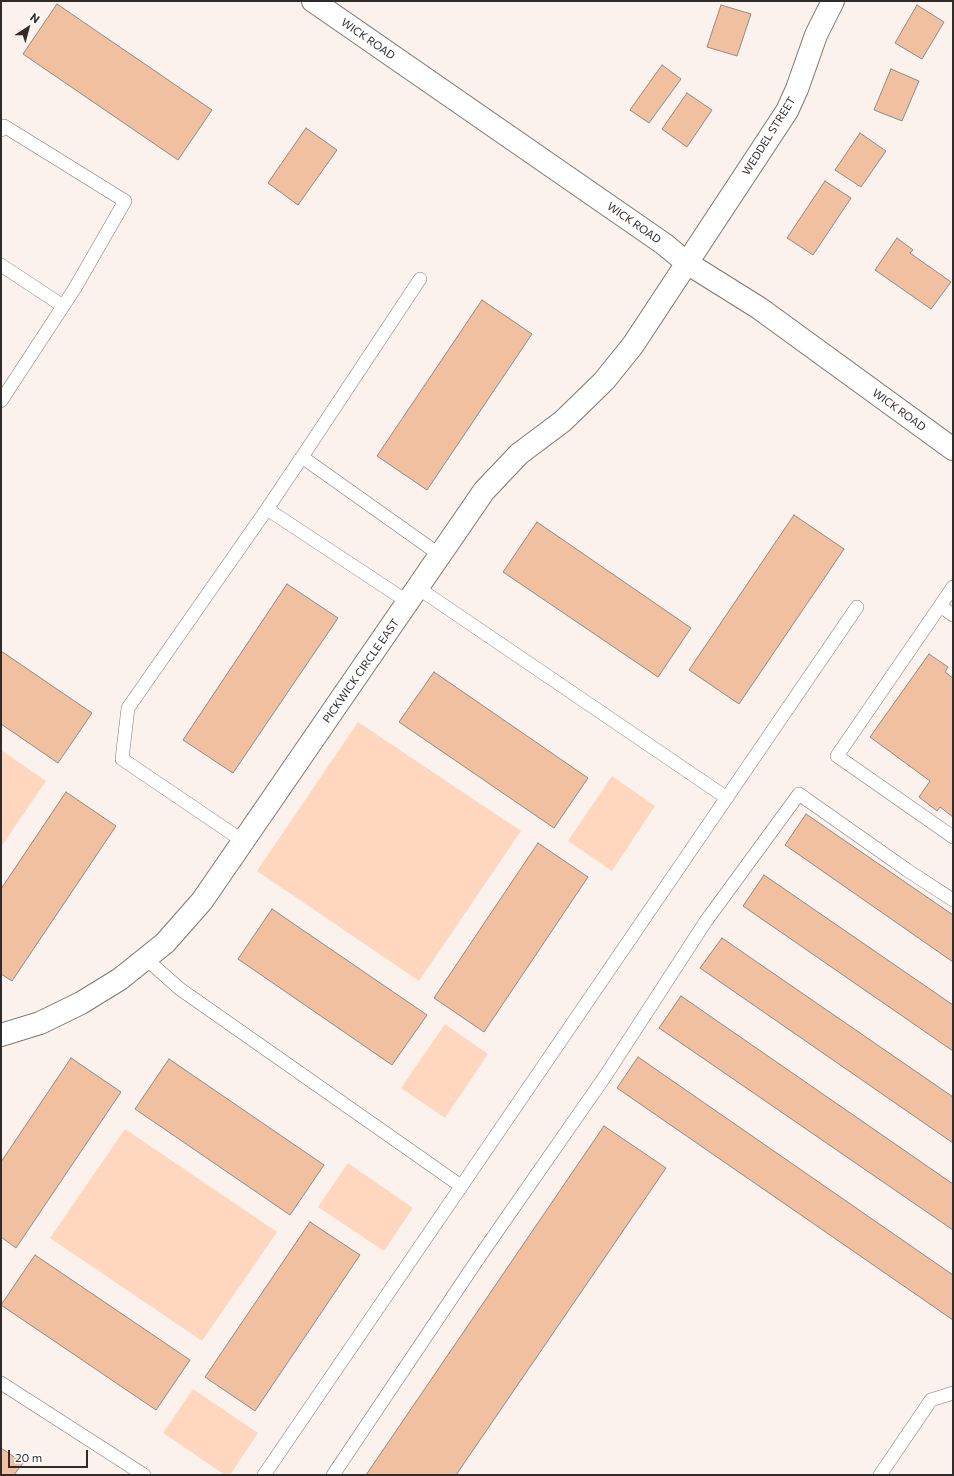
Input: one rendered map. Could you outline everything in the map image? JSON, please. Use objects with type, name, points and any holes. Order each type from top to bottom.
[{"type":"street","name":"WICK ROAD","points":[[313,1],[664,244],[688,263],[759,308],[953,449]]},
{"type":"street","name":"WEDDEL STREET","points":[[688,263],[787,111],[797,89],[816,35],[833,1]]},
{"type":"street","name":"PICKWICK CIRCLE EAST","points":[[3,1037],[40,1023],[81,1003],[120,979],[165,943],[202,901],[484,491],[520,454],[563,421],[604,381],[633,345],[688,263]]},
{"type":"lane","points":[[1,130],[4,126],[125,201],[75,288],[1,402]]},
{"type":"lane","points":[[1,265],[63,306]]},
{"type":"lane","points":[[244,841],[122,759],[128,708],[267,509],[420,279]]},
{"type":"lane","points":[[302,457],[440,555]]},
{"type":"lane","points":[[267,509],[413,595],[727,798]]},
{"type":"lane","points":[[953,588],[837,756],[953,837]]},
{"type":"lane","points":[[940,606],[953,615]]},
{"type":"lane","points":[[264,1475],[857,607]]},
{"type":"lane","points":[[333,1475],[480,1256],[606,1075],[706,921],[799,794],[900,865],[953,900]]},
{"type":"lane","points":[[146,959],[180,990],[461,1186]]},
{"type":"lane","points":[[1,1383],[129,1472],[144,1475]]},
{"type":"lane","points":[[880,1475],[931,1400],[953,1393]]},
{"type":"shaded area","points":[[358,722],[521,831],[419,981],[257,871]]},
{"type":"shaded area","points":[[1,750],[46,781],[1,847]]},
{"type":"shaded area","points":[[612,776],[655,806],[612,871],[568,841]]},
{"type":"shaded area","points":[[445,1024],[488,1054],[445,1118],[401,1088]]},
{"type":"shaded area","points":[[125,1129],[277,1232],[202,1341],[50,1238]]},
{"type":"shaded area","points":[[348,1163],[413,1208],[384,1251],[318,1207]]},
{"type":"shaded area","points":[[193,1389],[258,1433],[230,1475],[225,1475],[163,1433]]},
{"type":"building","points":[[57,4],[212,110],[178,160],[23,54]]},
{"type":"building","points":[[721,5],[751,14],[737,56],[707,47]]},
{"type":"building","points":[[917,5],[944,22],[922,59],[895,43]]},
{"type":"building","points":[[662,65],[681,79],[649,123],[630,110]]},
{"type":"building","points":[[891,69],[919,81],[902,121],[874,110]]},
{"type":"building","points":[[687,93],[712,110],[687,147],[662,129]]},
{"type":"building","points":[[306,128],[337,150],[298,205],[268,183]]},
{"type":"building","points":[[860,133],[886,151],[861,187],[835,170]]},
{"type":"building","points":[[825,181],[851,198],[813,255],[787,238]]},
{"type":"building","points":[[897,238],[913,250],[910,253],[951,282],[931,309],[875,270]]},
{"type":"building","points":[[482,300],[532,334],[427,490],[377,456]]},
{"type":"building","points":[[794,515],[844,549],[739,704],[689,670]]},
{"type":"building","points":[[537,522],[691,628],[658,677],[503,572]]},
{"type":"building","points":[[287,584],[338,618],[233,773],[183,740]]},
{"type":"building","points":[[1,651],[92,713],[58,763],[1,724]]},
{"type":"building","points":[[929,654],[948,667],[945,672],[953,678],[953,817],[940,807],[937,811],[919,797],[930,781],[870,737]]},
{"type":"building","points":[[434,672],[588,778],[554,828],[399,722]]},
{"type":"building","points":[[66,792],[116,826],[12,981],[1,974],[1,889]]},
{"type":"building","points":[[806,814],[953,915],[953,962],[785,845]]},
{"type":"building","points":[[538,843],[588,877],[484,1032],[434,998]]},
{"type":"building","points":[[764,875],[953,1005],[953,1051],[743,906]]},
{"type":"building","points":[[272,909],[427,1015],[392,1065],[238,959]]},
{"type":"building","points":[[722,938],[953,1097],[953,1143],[700,968]]},
{"type":"building","points":[[681,996],[953,1184],[953,1230],[659,1028]]},
{"type":"building","points":[[638,1057],[953,1275],[953,1320],[617,1088]]},
{"type":"building","points":[[71,1058],[121,1092],[16,1248],[1,1237],[1,1162]]},
{"type":"building","points":[[169,1059],[324,1165],[290,1215],[135,1109]]},
{"type":"building","points":[[604,1126],[666,1168],[456,1475],[366,1475]]},
{"type":"building","points":[[310,1222],[360,1255],[255,1411],[205,1377]]},
{"type":"building","points":[[35,1255],[190,1360],[156,1410],[1,1305]]},
{"type":"building","points":[[1,1448],[23,1463],[14,1475],[1,1475]]}]
